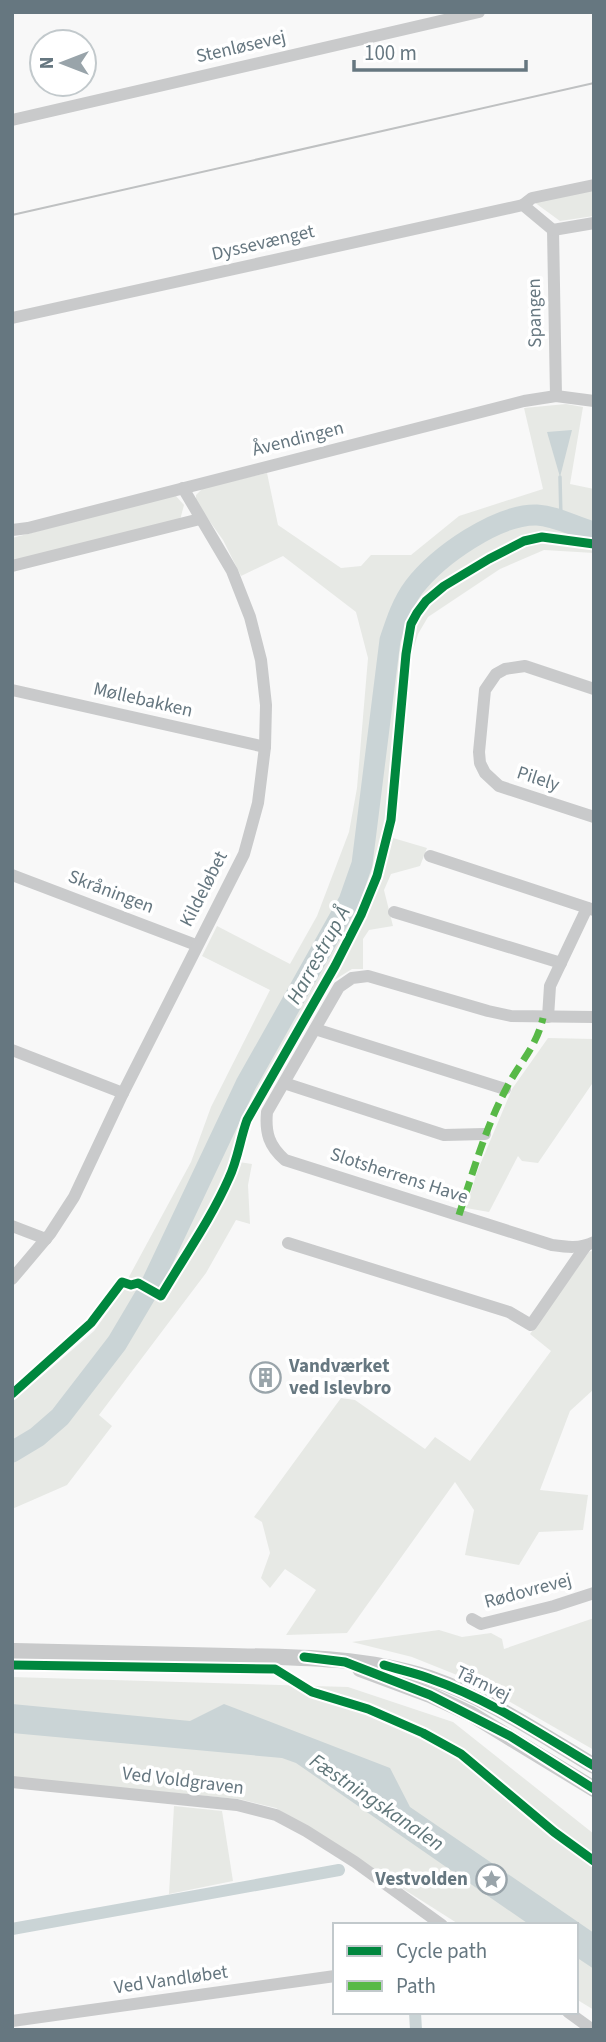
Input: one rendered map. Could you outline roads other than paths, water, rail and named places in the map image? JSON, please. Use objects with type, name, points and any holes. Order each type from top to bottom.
[{"type":"street","name":"Stenløsevej","points":[[12,120],[479,12]]},
{"type":"street","name":"Dyssevænget","points":[[12,318],[523,205],[532,198],[594,185]]},
{"type":"street","points":[[523,205],[554,230],[594,223]]},
{"type":"street","name":"Spangen","points":[[554,230],[556,396]]},
{"type":"street","name":"Åvendingen","points":[[12,530],[515,403],[556,396],[594,401]]},
{"type":"street","name":"Kildeløbet","points":[[12,1279],[46,1239],[74,1197],[196,945],[244,854],[258,803],[265,747],[266,705],[261,660],[250,617],[232,571],[183,488]]},
{"type":"street","points":[[12,566],[200,519]]},
{"type":"street","name":"Pilely","points":[[594,689],[526,666],[505,669],[489,681],[485,690],[480,763],[491,781],[499,786],[594,817]]},
{"type":"street","name":"Møllebakken","points":[[12,690],[265,747]]},
{"type":"street","points":[[430,856],[591,909],[550,986],[548,1017]]},
{"type":"street","name":"Skråningen","points":[[12,875],[196,945]]},
{"type":"street","points":[[394,912],[561,963]]},
{"type":"street","name":"Slotsherrens Have","points":[[590,1244],[566,1247],[552,1245],[285,1160],[274,1150],[266,1129],[267,1112],[339,987],[352,978],[380,977],[511,1016],[594,1017]]},
{"type":"street","points":[[315,1028],[506,1089]]},
{"type":"street","points":[[12,1050],[123,1093]]},
{"type":"street","points":[[284,1083],[444,1135],[485,1134]]},
{"type":"street","points":[[12,1226],[46,1239]]},
{"type":"street","name":"Slotsherrens Have","points":[[288,1243],[509,1312],[531,1325],[590,1244]]},
{"type":"street","name":"Rødovrevej","points":[[472,1619],[481,1624],[554,1606],[594,1592]]},
{"type":"street","name":"Tårnvej","points":[[12,1651],[304,1657],[384,1665],[432,1679],[512,1717],[594,1766]]},
{"type":"street","name":"Tårnvej","points":[[345,1662],[471,1714],[594,1788]]},
{"type":"street","name":"Ved Voldgraven","points":[[12,1782],[236,1805],[276,1815],[355,1862],[439,1923]]},
{"type":"street","name":"Ved Vandløbet","points":[[12,2021],[333,1976]]},
{"type":"street","points":[[571,2014],[593,2030]]},
{"type":"water","points":[[572,430],[560,477],[547,432]]},
{"type":"water","name":"Fæstningskanalen","points":[[12,1704],[190,1721],[224,1704],[390,1768],[410,1807],[594,1933],[594,1969],[578,1958],[578,1923],[527,1923],[296,1763],[282,1758],[12,1733]]},
{"type":"waterway","points":[[560,477],[561,520]]},
{"type":"waterway","name":"Harrestrup Å","points":[[12,1452],[37,1437],[60,1417],[117,1343],[149,1289],[246,1084],[349,901],[362,864],[390,640],[410,593],[425,575],[453,550],[504,521],[537,515],[594,532]]},
{"type":"waterway","points":[[12,1929],[339,1870]]},
{"type":"waterway","points":[[415,2014],[416,2030]]},
{"type":"tram line","points":[[12,215],[594,83]]},
{"type":"place","name":"Vandværket ved Islevbro","points":[[266,1377]]},
{"type":"place","name":"Vestvolden","points":[[491,1879]]}]
